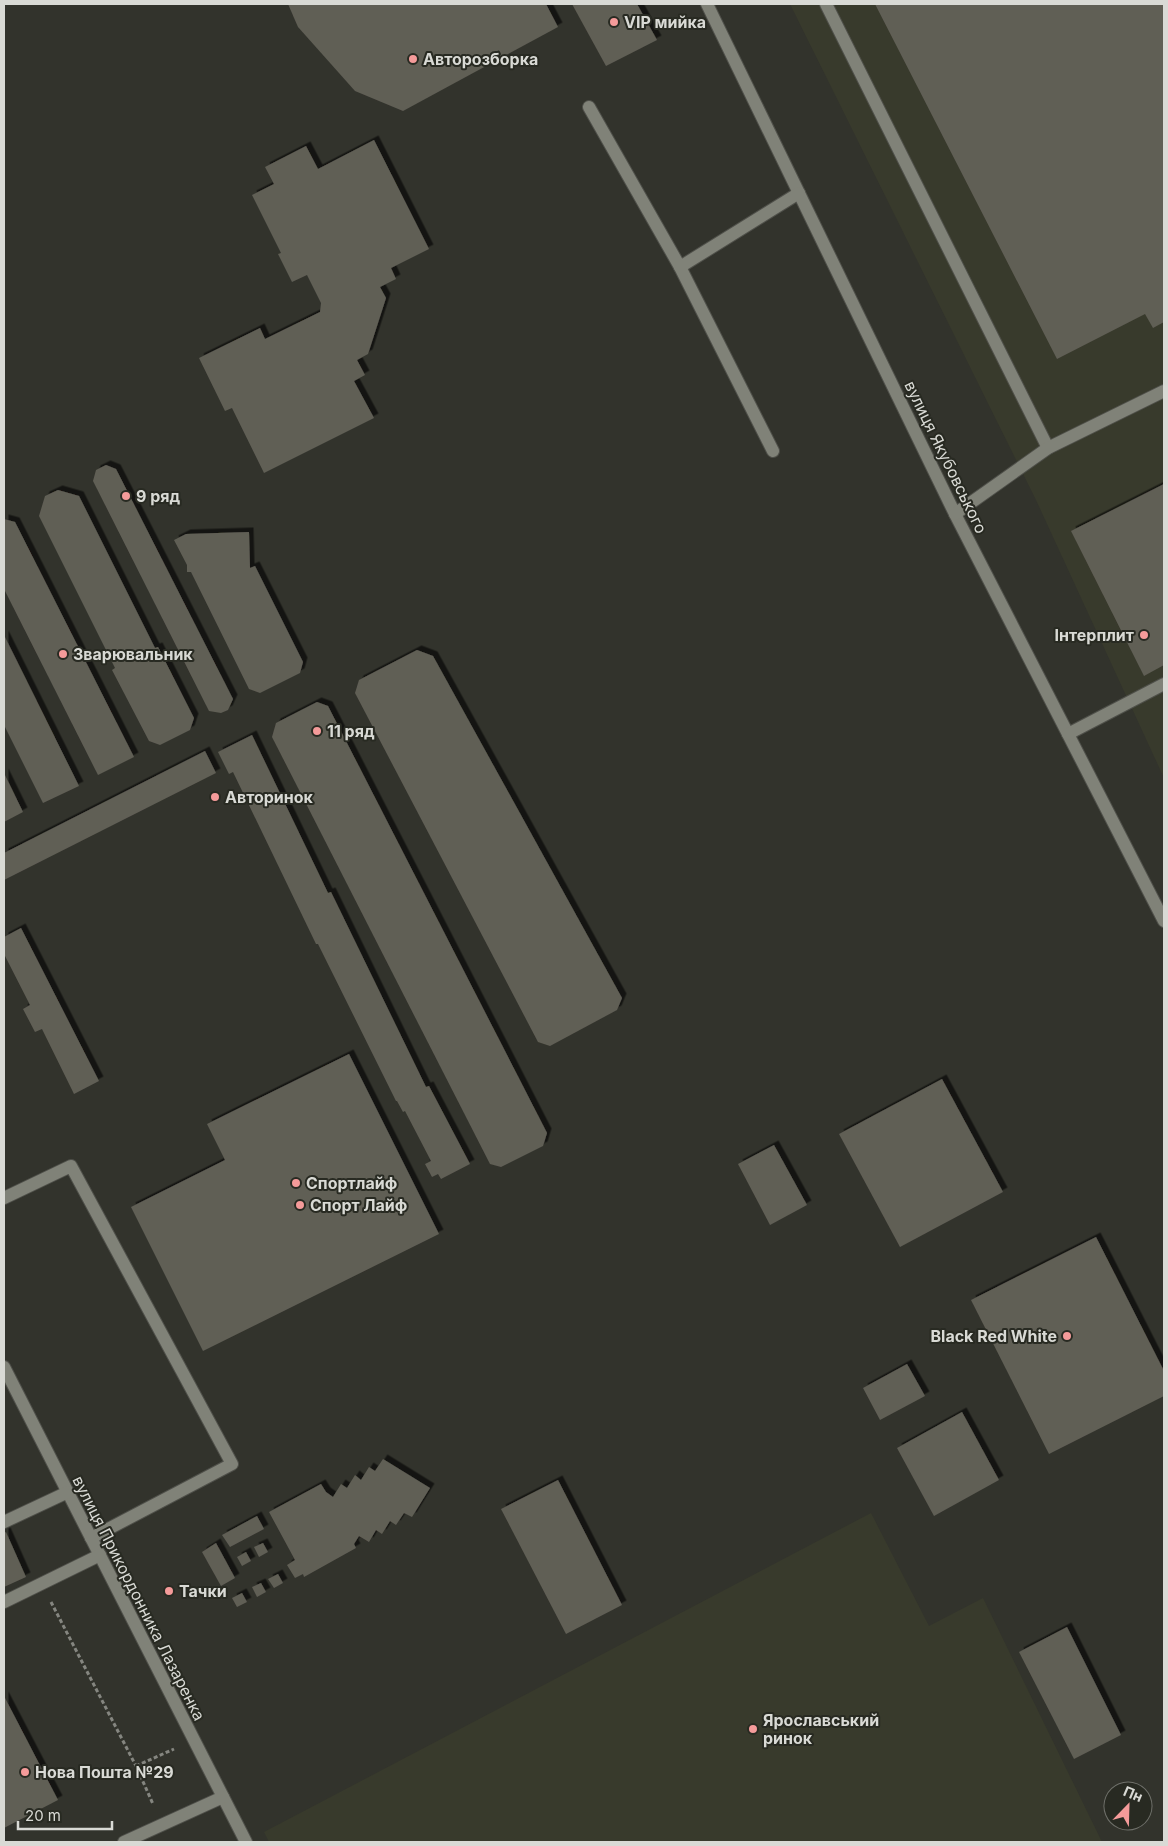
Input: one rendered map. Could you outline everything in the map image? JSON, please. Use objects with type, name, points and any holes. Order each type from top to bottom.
[{"type":"street","name":"вулиця Якубовського","points":[[707,4],[954,514],[1164,921]]},
{"type":"street","points":[[826,4],[1048,448]]},
{"type":"street","points":[[588,107],[680,267],[773,451]]},
{"type":"street","points":[[680,267],[799,194]]},
{"type":"street","points":[[954,514],[1048,448],[1164,391]]},
{"type":"street","points":[[1068,734],[1164,684]]},
{"type":"street","points":[[4,1198],[71,1166],[232,1464],[91,1538]]},
{"type":"street","name":"вулиця Прикордонника Лазаренка","points":[[4,1367],[246,1842]]},
{"type":"street","points":[[4,1522],[68,1492]]},
{"type":"street","points":[[4,1602],[100,1556]]},
{"type":"street","points":[[124,1842],[222,1797]]},
{"type":"path","points":[[47,1595],[136,1766],[163,1825]]},
{"type":"path","points":[[136,1766],[193,1741]]},
{"type":"shaded area","points":[[790,4],[1164,4],[1164,778],[1036,500]]},
{"type":"shaded area","name":"Ярославський ринок","points":[[871,1513],[929,1626],[983,1598],[1102,1842],[269,1842],[264,1832]]},
{"type":"building","name":"Авторозборка","points":[[288,4],[546,4],[558,27],[403,111],[355,91],[298,27]]},
{"type":"building","name":"VIP мийка","points":[[572,4],[637,4],[657,40],[606,66]]},
{"type":"building","points":[[875,4],[1164,4],[1164,322],[1153,328],[1145,314],[1057,359]]},
{"type":"building","points":[[374,140],[429,249],[391,268],[396,279],[380,287],[386,298],[368,354],[357,360],[365,375],[354,381],[374,418],[264,473],[232,408],[225,411],[199,358],[260,328],[265,339],[320,312],[321,303],[307,275],[292,282],[278,254],[281,253],[252,195],[274,184],[265,167],[306,146],[318,169]]},
{"type":"building","points":[[106,465],[116,469],[233,699],[228,710],[221,713],[209,711],[93,481],[96,470]]},
{"type":"building","points":[[1164,484],[1164,665],[1144,676],[1071,531]]},
{"type":"building","points":[[58,490],[79,496],[155,648],[158,647],[194,718],[190,730],[160,745],[149,741],[112,670],[115,668],[39,516],[45,496]]},
{"type":"building","points":[[4,519],[15,522],[134,757],[98,775],[4,589]]},
{"type":"building","points":[[249,532],[250,568],[255,566],[303,662],[300,673],[260,693],[249,689],[191,572],[187,572],[187,565],[174,540],[186,534]]},
{"type":"building","points":[[4,635],[79,786],[43,803],[4,725]]},
{"type":"building","points":[[417,650],[433,656],[622,998],[617,1010],[550,1046],[538,1042],[355,693],[359,680]]},
{"type":"building","points":[[317,702],[328,706],[547,1133],[543,1146],[501,1167],[490,1164],[272,737],[276,723]]},
{"type":"building","points":[[252,735],[328,893],[331,892],[426,1087],[429,1086],[470,1164],[441,1179],[438,1174],[432,1177],[425,1164],[431,1161],[405,1111],[403,1112],[396,1101],[318,944],[316,944],[233,772],[229,774],[218,752]]},
{"type":"building","points":[[205,751],[216,773],[4,880],[4,853]]},
{"type":"building","points":[[4,773],[23,812],[4,822]]},
{"type":"building","points":[[21,928],[99,1081],[74,1094],[42,1029],[35,1032],[23,1009],[30,1005],[4,954],[4,937]]},
{"type":"building","name":"Спортлайф","points":[[349,1054],[439,1234],[203,1351],[131,1207],[225,1160],[207,1124]]},
{"type":"building","points":[[942,1079],[1003,1192],[900,1247],[839,1134]]},
{"type":"building","points":[[774,1145],[807,1205],[770,1225],[738,1164]]},
{"type":"building","name":"Black Red White","points":[[1096,1237],[1164,1371],[1164,1396],[1049,1454],[971,1300]]},
{"type":"building","points":[[907,1364],[925,1396],[880,1420],[863,1388]]},
{"type":"building","points":[[962,1412],[999,1480],[934,1516],[897,1448]]},
{"type":"building","points":[[383,1459],[430,1488],[412,1517],[404,1513],[396,1525],[390,1521],[382,1534],[376,1530],[369,1542],[359,1536],[354,1544],[356,1548],[304,1577],[303,1574],[295,1578],[287,1565],[295,1560],[269,1512],[321,1484],[326,1492],[333,1497],[341,1484],[347,1488],[355,1475],[361,1480],[369,1467],[375,1471]]},
{"type":"building","points":[[558,1480],[622,1605],[566,1634],[501,1509]]},
{"type":"building","points":[[257,1516],[264,1529],[230,1547],[222,1535]]},
{"type":"building","points":[[6,1532],[26,1577],[4,1587],[4,1533]]},
{"type":"building","points":[[216,1543],[235,1578],[221,1586],[202,1552]]},
{"type":"building","points":[[263,1543],[268,1552],[259,1557],[254,1547]]},
{"type":"building","points":[[246,1552],[251,1561],[242,1566],[237,1557]]},
{"type":"building","points":[[278,1574],[283,1583],[274,1588],[268,1579]]},
{"type":"building","points":[[261,1583],[266,1592],[257,1597],[252,1587]]},
{"type":"building","points":[[242,1593],[247,1602],[237,1607],[232,1598]]},
{"type":"building","points":[[1067,1627],[1121,1735],[1074,1759],[1019,1652]]},
{"type":"building","points":[[4,1696],[58,1800],[4,1828]]},
{"type":"place","name":"VIP мийка","points":[[614,22]]},
{"type":"place","name":"Авторозборка","points":[[413,59]]},
{"type":"place","name":"9 ряд","points":[[126,496]]},
{"type":"place","name":"Інтерплит","points":[[1144,635]]},
{"type":"place","name":"Зварювальник","points":[[63,654]]},
{"type":"place","name":"11 ряд","points":[[317,731]]},
{"type":"place","name":"Авторинок","points":[[215,797]]},
{"type":"place","name":"Спортлайф","points":[[296,1183]]},
{"type":"place","name":"Спорт Лайф","points":[[300,1205]]},
{"type":"place","name":"Black Red White","points":[[1067,1336]]},
{"type":"place","name":"Тачки","points":[[169,1591]]},
{"type":"place","name":"Ярославський ринок","points":[[753,1729]]},
{"type":"place","name":"Нова Пошта №29","points":[[25,1772]]}]
